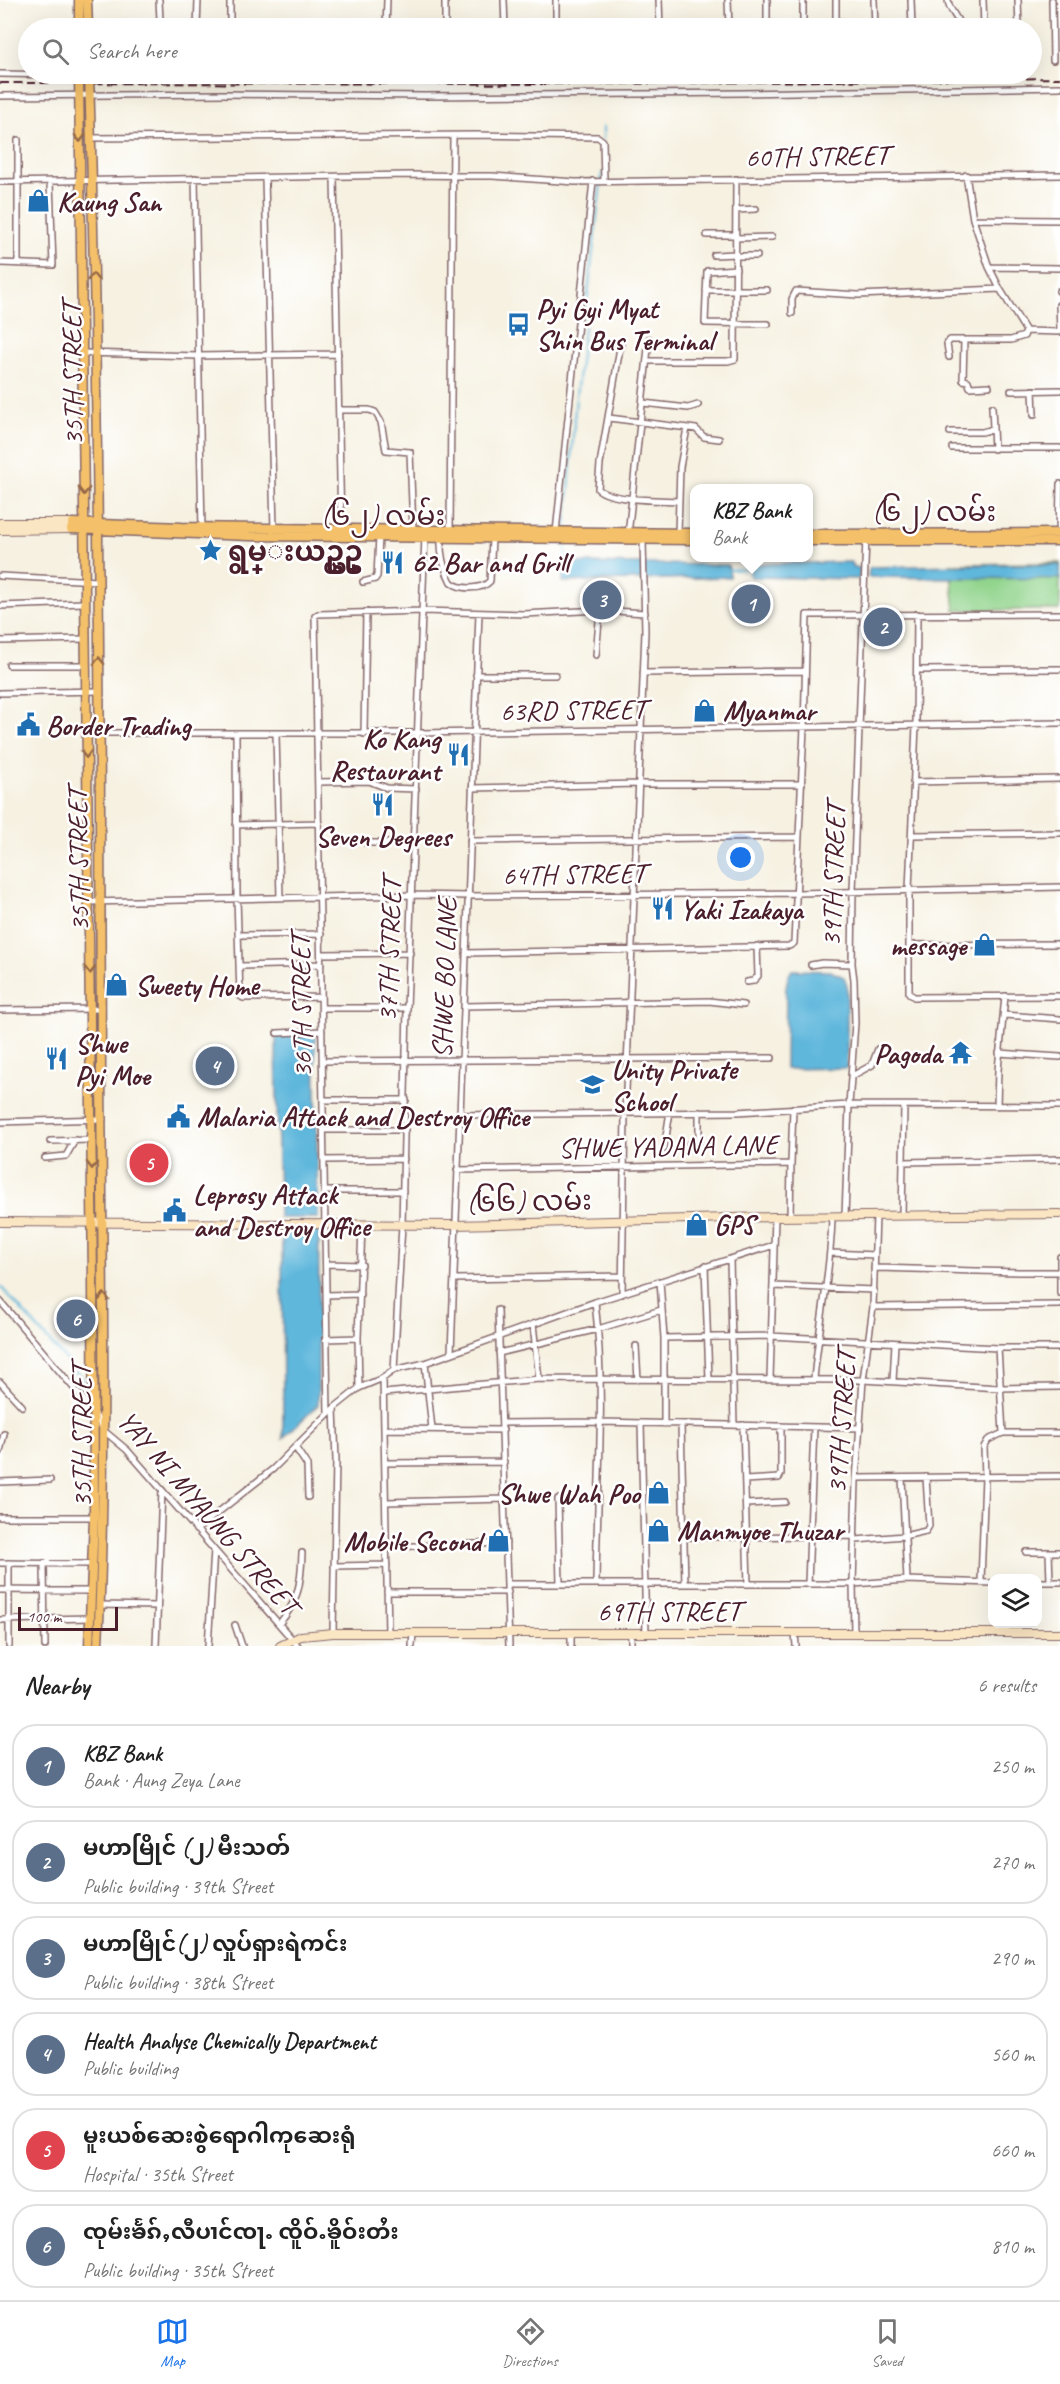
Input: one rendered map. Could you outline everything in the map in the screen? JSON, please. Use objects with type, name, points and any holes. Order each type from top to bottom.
[{"type":"main road","points":[[79,0],[79,18]]},
{"type":"main road","points":[[87,0],[88,18]]},
{"type":"main road","name":"35TH STREET","points":[[82,84],[79,96],[94,1412],[94,1517],[89,1646]]},
{"type":"main road","name":"35TH STREET","points":[[86,84],[89,96],[91,180],[100,691],[104,1517],[98,1646]]},
{"type":"main road","name":"(၆၂) လမ်း","points":[[72,526],[413,534],[628,536],[690,533]]},
{"type":"main road","name":"(၆၂) လမ်း","points":[[341,533],[379,537],[413,534]]},
{"type":"main road","name":"(၆၂) လမ်း","points":[[813,541],[1060,533]]},
{"type":"main road","name":"(၆၂) လမ်း","points":[[446,534],[492,538],[563,535]]},
{"type":"main road","name":"(၆၂) လမ်း","points":[[813,534],[867,538],[1060,541]]},
{"type":"main road","name":"(၆၂) လမ်း","points":[[628,536],[643,540],[690,540]]},
{"type":"main road","points":[[93,1322],[104,1322]]},
{"type":"street","points":[[159,0],[160,18]]},
{"type":"street","points":[[197,18],[198,0]]},
{"type":"street","points":[[230,0],[230,18]]},
{"type":"street","points":[[387,0],[387,18]]},
{"type":"street","points":[[445,0],[445,18]]},
{"type":"street","points":[[504,0],[505,18]]},
{"type":"street","points":[[556,0],[556,18]]},
{"type":"street","points":[[659,0],[660,18]]},
{"type":"street","points":[[729,0],[729,18]]},
{"type":"street","points":[[767,0],[767,18]]},
{"type":"street","points":[[803,0],[803,18]]},
{"type":"street","points":[[836,0],[836,18]]},
{"type":"street","points":[[874,0],[875,18]]},
{"type":"street","points":[[911,0],[912,18]]},
{"type":"street","points":[[948,0],[949,10],[956,18]]},
{"type":"street","points":[[983,0],[984,18]]},
{"type":"street","points":[[1018,0],[1019,18]]},
{"type":"street","points":[[1052,0],[1053,60]]},
{"type":"street","points":[[0,74],[18,74]]},
{"type":"street","points":[[0,96],[743,93],[1060,87]]},
{"type":"street","points":[[90,138],[453,136],[597,137],[603,141],[563,535]]},
{"type":"street","points":[[453,136],[446,534],[441,560],[448,577],[456,586],[483,586],[490,581],[492,538]]},
{"type":"street","points":[[18,140],[18,263]]},
{"type":"street","name":"60TH STREET","points":[[0,182],[492,176],[575,182],[1060,174]]},
{"type":"street","points":[[966,175],[973,219],[989,267],[1026,331]]},
{"type":"street","points":[[334,177],[341,533]]},
{"type":"street","points":[[195,178],[202,530]]},
{"type":"street","points":[[265,178],[273,532]]},
{"type":"street","points":[[647,361],[732,360],[736,354],[736,179]]},
{"type":"street","points":[[0,263],[53,265],[50,182]]},
{"type":"street","points":[[736,210],[756,209]]},
{"type":"street","points":[[973,219],[1060,220]]},
{"type":"street","points":[[707,236],[772,237]]},
{"type":"street","points":[[714,255],[757,256]]},
{"type":"street","points":[[989,267],[1060,268]]},
{"type":"street","points":[[736,269],[707,271],[705,323],[768,324]]},
{"type":"street","points":[[792,314],[792,299],[796,291],[858,295],[1000,289]]},
{"type":"street","points":[[706,290],[768,290]]},
{"type":"street","points":[[1026,331],[1060,331],[1059,305]]},
{"type":"street","points":[[949,357],[949,341],[1017,339],[1024,336],[1026,331]]},
{"type":"street","points":[[628,536],[644,403],[649,339]]},
{"type":"street","points":[[964,340],[963,380],[968,381],[970,387],[989,386]]},
{"type":"street","points":[[621,342],[600,464],[598,489],[604,493],[632,498],[678,501]]},
{"type":"street","points":[[83,353],[198,356],[338,354]]},
{"type":"street","points":[[1033,390],[1034,415]]},
{"type":"street","points":[[1011,391],[1060,390]]},
{"type":"street","points":[[644,403],[688,408],[698,405]]},
{"type":"street","points":[[992,407],[994,449]]},
{"type":"street","points":[[339,410],[375,412],[381,422],[386,450],[410,453]]},
{"type":"street","points":[[609,418],[697,429],[704,437],[718,439]]},
{"type":"street","points":[[678,533],[678,501],[687,428]]},
{"type":"street","points":[[950,432],[982,432],[993,429]]},
{"type":"street","points":[[410,445],[413,534]]},
{"type":"street","points":[[952,448],[1060,448]]},
{"type":"street","points":[[1060,484],[1060,541]]},
{"type":"street","points":[[0,523],[72,526]]},
{"type":"street","points":[[0,530],[72,526]]},
{"type":"street","name":"37TH STREET","points":[[394,1370],[402,1225],[407,1008],[425,534]]},
{"type":"street","points":[[363,582],[376,578],[379,537]]},
{"type":"street","name":"39TH STREET","points":[[845,1217],[855,1023],[852,964],[853,891],[867,538]]},
{"type":"street","points":[[622,1294],[623,1168],[645,613],[643,540]]},
{"type":"street","points":[[0,576],[98,581]]},
{"type":"street","points":[[0,606],[84,603]]},
{"type":"street","points":[[364,734],[366,612],[524,614],[600,610],[645,613]]},
{"type":"street","points":[[596,655],[600,610]]},
{"type":"street","name":"36TH STREET","points":[[328,1414],[325,1339],[326,1264],[316,614],[366,612]]},
{"type":"street","name":"SHWE BO LANE","points":[[452,1353],[479,613]]},
{"type":"street","points":[[917,614],[916,725],[909,890],[911,996],[1060,996]]},
{"type":"street","points":[[466,953],[789,946],[794,944],[807,615],[1060,614]]},
{"type":"street","points":[[0,641],[85,639]]},
{"type":"street","points":[[9,665],[85,664]]},
{"type":"street","points":[[917,670],[1060,669]]},
{"type":"street","points":[[643,673],[805,671]]},
{"type":"street","points":[[477,675],[555,675]]},
{"type":"street","points":[[0,693],[100,691]]},
{"type":"street","name":"63RD STREET","points":[[86,733],[364,734],[1060,723]]},
{"type":"street","points":[[276,734],[280,898]]},
{"type":"street","points":[[236,735],[237,898],[242,997],[321,997]]},
{"type":"street","points":[[913,782],[1060,779]]},
{"type":"street","points":[[319,782],[369,782],[387,788],[416,789]]},
{"type":"street","points":[[472,788],[637,784],[802,784]]},
{"type":"street","points":[[236,825],[319,823]]},
{"type":"street","points":[[912,835],[1060,833]]},
{"type":"street","points":[[470,841],[799,837]]},
{"type":"street","points":[[366,843],[414,843]]},
{"type":"street","name":"64TH STREET","points":[[89,902],[412,895],[797,893],[1060,887]]},
{"type":"street","points":[[239,935],[321,934]]},
{"type":"street","points":[[910,945],[1060,944]]},
{"type":"street","points":[[747,982],[753,981],[758,976],[757,946]]},
{"type":"street","points":[[321,954],[410,953]]},
{"type":"street","points":[[240,966],[321,964]]},
{"type":"street","points":[[812,965],[852,964]]},
{"type":"street","points":[[997,1106],[999,1053],[1005,996]]},
{"type":"street","points":[[464,1006],[709,1001],[743,1005]]},
{"type":"street","points":[[322,1008],[407,1008]]},
{"type":"street","points":[[0,1010],[102,1009]]},
{"type":"street","points":[[1004,1015],[1060,1018]]},
{"type":"street","points":[[277,1033],[322,1031]]},
{"type":"street","points":[[852,1076],[873,1065],[878,1049]]},
{"type":"street","points":[[999,1053],[1060,1056]]},
{"type":"street","points":[[323,1061],[772,1058]]},
{"type":"street","points":[[323,1100],[406,1100]]},
{"type":"street","points":[[459,1115],[764,1112],[849,1105],[1060,1107]]},
{"type":"street","points":[[902,1216],[904,1106]]},
{"type":"street","points":[[791,1164],[794,1108]]},
{"type":"street","points":[[664,1149],[670,1112]]},
{"type":"street","points":[[689,1144],[698,1143],[699,1112]]},
{"type":"street","points":[[0,1122],[102,1119]]},
{"type":"street","points":[[324,1130],[405,1130]]},
{"type":"street","points":[[45,1158],[66,1156],[75,1140]]},
{"type":"street","points":[[50,1141],[92,1140]]},
{"type":"street","points":[[324,1160],[404,1159]]},
{"type":"street","points":[[903,1162],[1060,1159]]},
{"type":"street","name":"SHWE YADANA LANE","points":[[457,1170],[791,1164],[790,1217]]},
{"type":"street","points":[[324,1191],[403,1191]]},
{"type":"street","name":"(၆၆) လမ်း","points":[[0,1222],[104,1221],[362,1226],[776,1217],[1060,1214]]},
{"type":"street","name":"39TH STREET","points":[[854,1632],[853,1584],[857,1478],[863,1380],[873,1307],[876,1216]]},
{"type":"street","points":[[770,1379],[776,1217]]},
{"type":"street","points":[[814,1379],[831,1253],[832,1217]]},
{"type":"street","points":[[359,1388],[358,1338],[362,1226]]},
{"type":"street","points":[[196,1530],[273,1469],[334,1408],[359,1388],[383,1378],[394,1370],[425,1363],[595,1302],[774,1245]]},
{"type":"street","points":[[831,1253],[875,1255]]},
{"type":"street","points":[[1060,1257],[1060,1293]]},
{"type":"street","points":[[730,1259],[734,1425]]},
{"type":"street","points":[[326,1264],[362,1265]]},
{"type":"street","points":[[705,1266],[709,1379]]},
{"type":"street","points":[[874,1268],[966,1269],[996,1273],[1060,1272]]},
{"type":"street","points":[[455,1279],[622,1276]]},
{"type":"street","points":[[660,1281],[664,1338],[664,1424]]},
{"type":"street","points":[[773,1286],[874,1290]]},
{"type":"street","points":[[326,1295],[360,1294]]},
{"type":"street","name":"YAY NI MYAUNG STREET","points":[[0,1301],[94,1412],[103,1430],[127,1450],[296,1643]]},
{"type":"street","points":[[595,1302],[601,1422],[596,1507],[596,1584]]},
{"type":"street","points":[[873,1307],[1060,1305]]},
{"type":"street","points":[[498,1310],[506,1499],[509,1646]]},
{"type":"street","points":[[499,1353],[535,1346],[661,1310]]},
{"type":"street","points":[[533,1324],[539,1379]]},
{"type":"street","points":[[664,1338],[770,1336],[998,1348],[1060,1348]]},
{"type":"street","points":[[325,1339],[358,1338]]},
{"type":"street","points":[[893,1381],[895,1343]]},
{"type":"street","points":[[636,1346],[638,1380]]},
{"type":"street","points":[[998,1348],[1003,1433]]},
{"type":"street","points":[[425,1363],[432,1430]]},
{"type":"street","points":[[383,1378],[388,1633]]},
{"type":"street","points":[[384,1394],[539,1379],[814,1379],[893,1381],[1000,1388],[1060,1387]]},
{"type":"street","points":[[0,1382],[22,1406]]},
{"type":"street","points":[[333,1633],[334,1408]]},
{"type":"street","points":[[502,1423],[601,1422],[860,1428]]},
{"type":"street","points":[[641,1423],[646,1634]]},
{"type":"street","points":[[681,1424],[685,1584]]},
{"type":"street","points":[[743,1425],[748,1584]]},
{"type":"street","points":[[745,1480],[779,1478],[781,1474],[781,1426]]},
{"type":"street","points":[[808,1584],[814,1427]]},
{"type":"street","points":[[385,1429],[503,1430]]},
{"type":"street","points":[[981,1581],[984,1447],[988,1440],[1003,1433],[1060,1432]]},
{"type":"street","points":[[0,1452],[4,1434]]},
{"type":"street","points":[[295,1447],[307,1465],[308,1497]]},
{"type":"street","points":[[386,1463],[504,1462]]},
{"type":"street","points":[[857,1478],[1060,1476]]},
{"type":"street","points":[[683,1537],[904,1536],[928,1529],[926,1477]]},
{"type":"street","points":[[902,1478],[907,1581]]},
{"type":"street","points":[[0,1482],[50,1480]]},
{"type":"street","points":[[156,1646],[162,1490]]},
{"type":"street","points":[[387,1502],[506,1499]]},
{"type":"street","points":[[558,1500],[560,1584]]},
{"type":"street","points":[[746,1504],[784,1503]]},
{"type":"street","points":[[0,1517],[104,1517]]},
{"type":"street","points":[[386,1547],[506,1544]]},
{"type":"street","points":[[208,1646],[214,1550]]},
{"type":"street","points":[[1026,1552],[1060,1552]]},
{"type":"street","points":[[1049,1552],[1050,1582]]},
{"type":"street","points":[[279,1624],[291,1610],[298,1594],[302,1553]]},
{"type":"street","points":[[0,1563],[92,1564]]},
{"type":"street","points":[[9,1563],[9,1646]]},
{"type":"street","points":[[44,1563],[45,1646]]},
{"type":"street","points":[[334,1566],[387,1565]]},
{"type":"street","points":[[507,1584],[988,1582]]},
{"type":"street","points":[[1042,1582],[1060,1582]]},
{"type":"street","points":[[0,1590],[91,1591]]},
{"type":"street","points":[[387,1592],[507,1592]]},
{"type":"street","points":[[100,1605],[157,1606]]},
{"type":"street","points":[[0,1620],[90,1618]]},
{"type":"street","points":[[235,1624],[242,1646]]},
{"type":"street","points":[[1011,1628],[1011,1633]]},
{"type":"street","name":"69TH STREET","points":[[280,1646],[296,1643],[301,1636],[333,1633],[1060,1633]]},
{"type":"street","points":[[412,1646],[413,1633]]},
{"type":"street","points":[[795,1633],[796,1646]]},
{"type":"street","points":[[571,1634],[571,1646]]},
{"type":"street","points":[[631,1634],[631,1646]]},
{"type":"green space","points":[[1060,563],[1060,610],[955,610],[950,564]]},
{"type":"water","points":[[851,562],[854,567],[860,568],[859,579],[752,577],[749,575],[751,564]]},
{"type":"water","points":[[568,563],[728,565],[730,577],[563,582],[563,566]]},
{"type":"water","points":[[1060,565],[1060,579],[868,577],[871,567]]},
{"type":"water","points":[[792,970],[830,971],[844,977],[847,985],[847,1068],[785,1069],[786,987]]},
{"type":"water","points":[[315,1035],[318,1218],[279,1218],[276,1036]]},
{"type":"water","points":[[282,1228],[319,1228],[318,1405],[283,1438]]},
{"type":"waterway","points":[[603,127],[603,141]]},
{"type":"waterway","points":[[566,528],[576,397],[602,173]]},
{"type":"waterway","points":[[565,540],[567,567]]},
{"type":"waterway","points":[[727,570],[751,569]]},
{"type":"waterway","points":[[0,1286],[88,1385]]},
{"type":"railway","points":[[1042,78],[1060,78]]},
{"type":"railway","points":[[0,83],[18,83]]},
{"type":"place","name":"Kaung San","points":[[39,201]]},
{"type":"place","name":"Pyi Gyi Myat Shin Bus Terminal","points":[[518,324]]},
{"type":"place","name":"ရွမ္းယဥ္ယဥ္","points":[[210,551]]},
{"type":"place","name":"62 Bar and Grill","points":[[393,562]]},
{"type":"place","name":"မဟာမြိုင်(၂) လှုပ်ရှားရဲကင်း","points":[[602,600]]},
{"type":"place","name":"KBZ Bank","points":[[751,604]]},
{"type":"place","name":"မဟာမြိုင် (၂) မီးသတ်","points":[[883,627]]},
{"type":"place","name":"Myanmar","points":[[705,710]]},
{"type":"place","name":"Border Trading","points":[[28,725]]},
{"type":"place","name":"Ko Kang Restaurant","points":[[458,754]]},
{"type":"place","name":"Seven Degrees","points":[[383,804]]},
{"type":"place","name":"Yaki Izakaya","points":[[662,909]]},
{"type":"place","name":"message","points":[[984,945]]},
{"type":"place","name":"Sweety Home","points":[[117,985]]},
{"type":"place","name":"Pagoda","points":[[960,1053]]},
{"type":"place","name":"Shwe Pyi Moe","points":[[57,1059]]},
{"type":"place","name":"Health Analyse Chemically Department","points":[[215,1066]]},
{"type":"place","name":"Unity Private School","points":[[593,1085]]},
{"type":"place","name":"Malaria Attack and Destroy Office","points":[[179,1116]]},
{"type":"place","name":"မူးယစ်ဆေးစွဲရောဂါကုဆေးရုံ","points":[[149,1163]]},
{"type":"place","name":"Leprosy Attack and Destroy Office","points":[[175,1210]]},
{"type":"place","name":"GPS","points":[[696,1224]]},
{"type":"place","name":"ၸုမ်းၶႅၵ်ႇလီပၢင်ၸႃႉ ၸိူဝ်ႉၶိူဝ်းတႆး","points":[[76,1319]]},
{"type":"place","name":"Shwe Wah Poo","points":[[658,1493]]},
{"type":"place","name":"Manmyoe Thuzar","points":[[659,1530]]},
{"type":"place","name":"Mobile Second","points":[[499,1541]]}]
